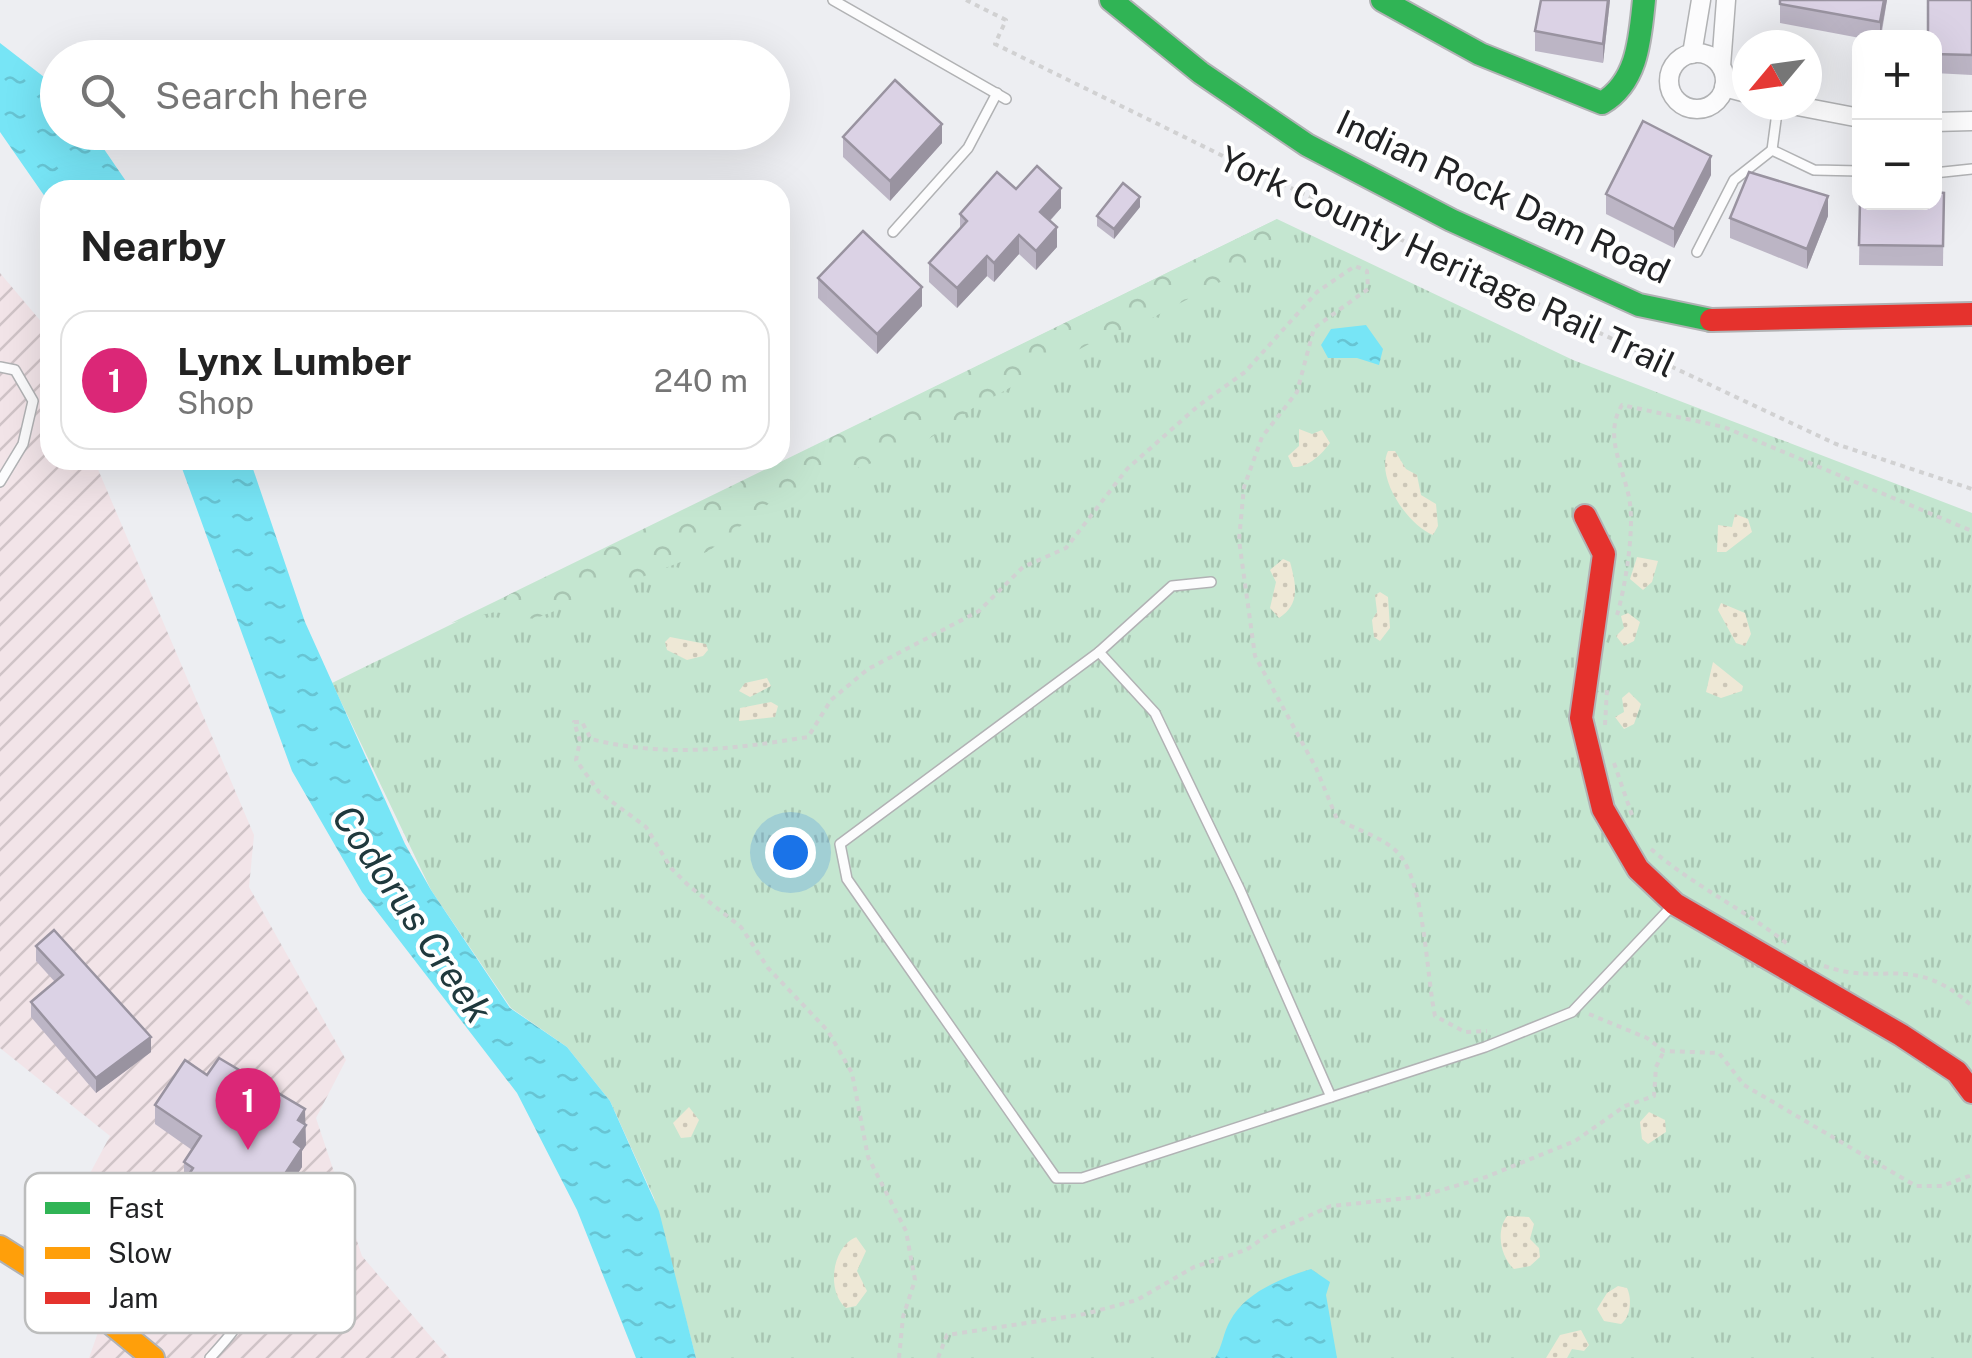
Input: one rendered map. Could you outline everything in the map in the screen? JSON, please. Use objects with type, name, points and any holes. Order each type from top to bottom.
[{"type":"street","name":"Indian Rock Dam Road","points":[[1111,0],[1201,73],[1307,145],[1451,220],[1639,304],[1687,318],[1745,322],[1972,314]]},
{"type":"street","points":[[1382,0],[1480,54],[1590,102],[1602,103],[1622,89],[1640,33],[1644,0]]},
{"type":"street","points":[[1692,54],[1701,0]]},
{"type":"street","points":[[1720,66],[1713,58],[1692,54],[1674,65],[1670,86],[1674,96],[1681,104],[1702,109],[1720,97],[1724,88],[1720,66],[1726,0]]},
{"type":"street","points":[[1724,88],[1732,90]]},
{"type":"street","points":[[1822,111],[1852,116]]},
{"type":"street","points":[[1942,122],[1972,121]]},
{"type":"street","points":[[1585,516],[1604,554],[1581,718],[1603,809],[1638,869],[1674,904],[1901,1035],[1956,1072],[1972,1092]]},
{"type":"street","points":[[0,1247],[25,1261]]},
{"type":"street","points":[[127,1333],[153,1358]]},
{"type":"lane","points":[[833,0],[1002,96],[968,148],[893,232]]},
{"type":"lane","points":[[1697,252],[1734,180],[1772,150],[1776,120]]},
{"type":"lane","points":[[1772,150],[1814,170],[1852,170]]},
{"type":"lane","points":[[1942,172],[1972,169]]},
{"type":"lane","points":[[0,368],[15,370],[32,401],[23,444],[0,482]]},
{"type":"lane","points":[[1211,582],[1172,586],[1099,652],[840,844],[847,880],[1056,1178],[1082,1178],[1485,1047],[1572,1012],[1674,904]]},
{"type":"lane","points":[[1099,652],[1155,713],[1240,890],[1331,1097]]},
{"type":"lane","points":[[210,1358],[229,1333]]},
{"type":"path","name":"York County Heritage Rail Trail","points":[[966,0],[1006,20],[996,44],[1222,156],[1836,444],[1972,489]]},
{"type":"path","points":[[899,1358],[903,1317],[915,1280],[906,1231],[868,1157],[852,1073],[828,1030],[768,968],[741,926],[689,886],[664,858],[646,828],[600,792],[576,760],[580,741],[574,722],[582,722],[591,739],[616,746],[705,753],[808,737],[831,700],[868,668],[979,611],[1023,566],[1066,548],[1127,470],[1198,406],[1244,372],[1317,292],[1355,266],[1366,271],[1368,289],[1314,328],[1297,392],[1262,437],[1244,488],[1239,540],[1255,656],[1316,768],[1337,819],[1383,841],[1399,854],[1413,877],[1436,1016],[1465,1032],[1492,1031]]},
{"type":"path","points":[[1614,628],[1622,598],[1630,504],[1614,432],[1613,419],[1622,405],[1724,427],[1972,531]]},
{"type":"path","points":[[1608,672],[1604,724],[1608,741]]},
{"type":"path","points":[[1612,758],[1633,818]]},
{"type":"path","points":[[1646,845],[1686,879],[1761,922],[1797,952]]},
{"type":"path","points":[[1809,961],[1846,974],[1890,970],[1935,978],[1972,1006]]},
{"type":"path","points":[[1572,1012],[1593,1015],[1646,1038],[1664,1051],[1720,1053],[1744,1085],[1916,1186],[1942,1186],[1972,1175]]},
{"type":"path","points":[[938,1358],[947,1335],[1085,1314],[1137,1300],[1194,1267],[1246,1250],[1272,1232],[1331,1206],[1418,1197],[1486,1177],[1575,1141],[1626,1106],[1654,1096],[1656,1066],[1664,1051]]},
{"type":"shaded area","points":[[0,273],[40,320],[40,470],[98,470],[254,835],[249,887],[346,1060],[316,1118],[334,1173],[90,1173],[110,1136],[0,1048]]},
{"type":"shaded area","points":[[355,1235],[362,1256],[449,1358],[89,1358],[98,1333],[355,1333]]},
{"type":"green space","points":[[1277,219],[1573,360],[1972,513],[1972,1358],[696,1358],[654,1198],[610,1101],[567,1047],[511,1008],[431,890],[332,683],[766,470],[790,470],[790,458]]},
{"type":"green space","points":[[1277,219],[1283,249],[1150,319],[1089,344],[973,408],[916,448],[781,494],[709,551],[534,619],[495,612],[451,623],[764,470],[790,470],[790,457]]},
{"type":"sand","points":[[1299,429],[1312,434],[1322,430],[1330,443],[1309,463],[1293,467],[1288,456],[1299,446]]},
{"type":"sand","points":[[1388,451],[1395,451],[1406,469],[1417,475],[1421,495],[1436,504],[1438,526],[1433,535],[1423,530],[1396,499],[1386,474]]},
{"type":"sand","points":[[1735,514],[1748,519],[1752,532],[1726,552],[1717,552],[1718,525],[1732,527]]},
{"type":"sand","points":[[1637,557],[1658,561],[1652,582],[1643,590],[1630,579]]},
{"type":"sand","points":[[1283,559],[1290,562],[1295,593],[1291,606],[1279,618],[1270,608],[1276,582],[1270,570]]},
{"type":"sand","points":[[1380,592],[1388,597],[1390,628],[1380,641],[1374,637],[1372,620],[1377,612],[1375,595]]},
{"type":"sand","points":[[1721,603],[1745,613],[1751,634],[1745,646],[1736,643],[1718,610]]},
{"type":"sand","points":[[1628,613],[1640,622],[1634,641],[1624,646],[1616,636],[1624,628],[1621,616]]},
{"type":"sand","points":[[670,637],[706,644],[708,650],[703,656],[687,660],[667,650],[665,642]]},
{"type":"sand","points":[[1713,662],[1743,686],[1742,691],[1721,698],[1706,692]]},
{"type":"sand","points":[[767,678],[771,686],[750,697],[739,691],[745,683]]},
{"type":"sand","points":[[1629,692],[1641,704],[1634,724],[1624,729],[1615,717],[1624,712],[1622,698]]},
{"type":"sand","points":[[771,702],[778,706],[775,717],[739,721],[740,708]]},
{"type":"sand","points":[[689,1107],[699,1120],[691,1137],[681,1138],[673,1123]]},
{"type":"sand","points":[[1649,1112],[1665,1120],[1666,1132],[1648,1144],[1642,1139],[1640,1122]]},
{"type":"sand","points":[[1507,1216],[1529,1217],[1534,1224],[1530,1239],[1539,1248],[1540,1257],[1530,1266],[1514,1269],[1505,1257],[1501,1236]]},
{"type":"sand","points":[[856,1237],[866,1251],[857,1271],[867,1291],[856,1306],[846,1308],[836,1291],[834,1270],[842,1250]]},
{"type":"sand","points":[[1618,1286],[1627,1288],[1630,1297],[1629,1312],[1621,1324],[1604,1321],[1597,1309],[1607,1293]]},
{"type":"sand","points":[[1581,1330],[1589,1345],[1584,1351],[1572,1349],[1567,1358],[1546,1358],[1560,1335]]},
{"type":"water","points":[[0,43],[40,74],[40,150],[105,150],[125,180],[40,180],[40,190],[0,132]]},
{"type":"water","points":[[1366,325],[1383,349],[1379,365],[1357,358],[1328,358],[1321,345],[1331,329]]},
{"type":"water","name":"Codorus Creek","points":[[183,470],[253,470],[305,622],[405,844],[510,1008],[567,1047],[610,1101],[659,1211],[696,1358],[636,1358],[577,1210],[517,1093],[362,892],[292,771]]},
{"type":"water","points":[[1311,1269],[1330,1282],[1326,1295],[1337,1358],[1215,1358],[1230,1321],[1245,1302],[1277,1282]]},
{"type":"building","points":[[1541,0],[1608,0],[1603,44],[1535,31]]},
{"type":"building","points":[[1780,0],[1884,0],[1880,22],[1780,4]]},
{"type":"building","points":[[1928,0],[1972,0],[1972,55],[1942,54],[1942,30],[1928,30]]},
{"type":"building","points":[[895,80],[942,124],[890,181],[843,137]]},
{"type":"building","points":[[1643,121],[1711,156],[1674,229],[1606,194]]},
{"type":"building","points":[[1037,166],[1061,188],[1040,212],[1057,227],[1036,251],[1019,235],[994,263],[987,256],[957,288],[929,263],[967,221],[960,214],[997,172],[1016,189]]},
{"type":"building","points":[[1749,172],[1828,196],[1807,249],[1730,218]]},
{"type":"building","points":[[1123,183],[1140,197],[1114,229],[1097,216]]},
{"type":"building","points":[[1944,193],[1943,246],[1859,245],[1860,210],[1942,210]]},
{"type":"building","points":[[863,231],[922,287],[877,334],[818,278]]},
{"type":"building","points":[[54,930],[151,1037],[96,1078],[31,1002],[63,975],[36,946]]},
{"type":"building","points":[[219,1058],[305,1109],[298,1120],[306,1125],[294,1142],[302,1148],[286,1173],[190,1173],[193,1168],[184,1162],[201,1136],[155,1105],[185,1060],[207,1075]]},
{"type":"traffic: fast","points":[[1111,0],[1201,73],[1307,145],[1451,220],[1639,305],[1711,320]]},
{"type":"traffic: fast","points":[[1382,0],[1480,54],[1602,103],[1614,94],[1630,71],[1644,0]]},
{"type":"traffic: slow","points":[[0,1247],[25,1263]]},
{"type":"traffic: slow","points":[[123,1333],[153,1358]]},
{"type":"traffic: jam","points":[[1711,320],[1972,314]]},
{"type":"traffic: jam","points":[[1585,516],[1604,554],[1581,718],[1603,809],[1638,869],[1675,904],[1901,1035],[1957,1072],[1972,1092]]},
{"type":"place","name":"Lynx Lumber","points":[[248,1150]]}]
